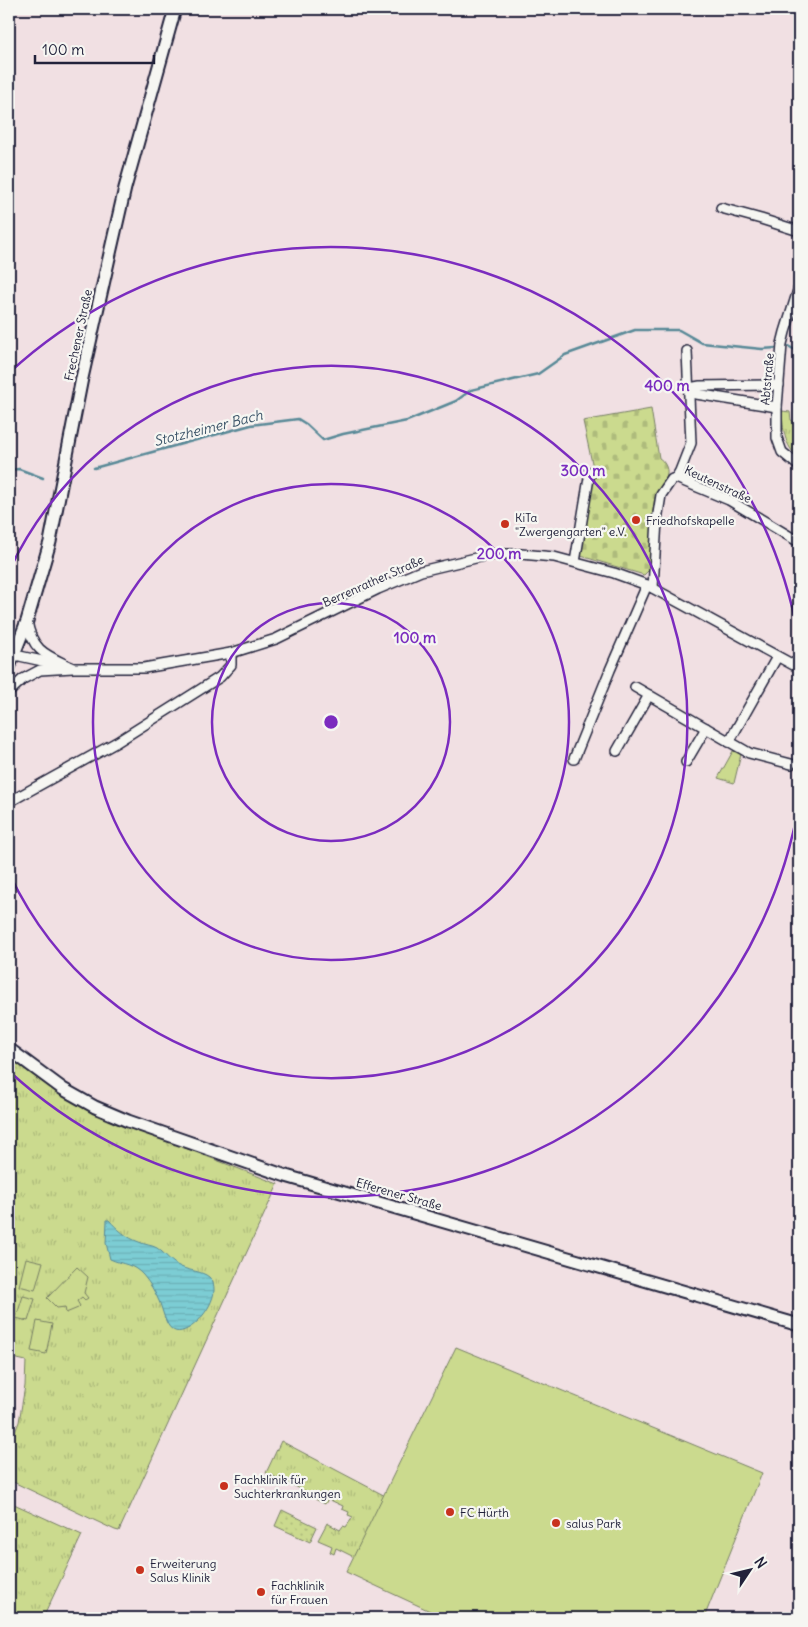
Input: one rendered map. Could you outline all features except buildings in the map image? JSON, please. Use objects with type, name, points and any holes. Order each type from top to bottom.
[{"type":"main road","name":"Frechener Straße","points":[[9,667],[27,621],[50,542],[110,249],[175,9]]},
{"type":"main road","name":"Efferener Straße","points":[[9,1049],[63,1089],[128,1121],[286,1176],[799,1325]]},
{"type":"street","points":[[721,208],[761,218],[799,232]]},
{"type":"street","name":"Abtstraße","points":[[799,287],[783,338],[777,407],[778,446],[782,452],[799,466]]},
{"type":"street","points":[[676,478],[691,443],[687,351]]},
{"type":"street","points":[[689,391],[700,386],[779,385]]},
{"type":"street","points":[[689,391],[777,407]]},
{"type":"street","points":[[575,562],[590,472]]},
{"type":"street","name":"Keutenstraße","points":[[650,586],[661,495],[672,479],[676,478],[730,500],[799,540]]},
{"type":"street","name":"Berrenrather Straße","points":[[9,692],[23,679],[40,670],[144,668],[231,653],[276,639],[378,589],[421,571],[484,556],[501,554],[537,555],[575,562],[650,586],[799,668]]},
{"type":"street","points":[[574,760],[610,670],[650,586]]},
{"type":"street","name":"Berrenrather Straße","points":[[27,621],[29,633],[38,649],[73,668]]},
{"type":"street","points":[[9,802],[117,742],[220,677],[231,665],[231,653]]},
{"type":"street","name":"Berrenrather Straße","points":[[15,655],[73,668]]},
{"type":"street","points":[[729,742],[777,656]]},
{"type":"street","points":[[636,687],[749,753],[791,764]]},
{"type":"street","points":[[617,751],[649,695]]},
{"type":"street","points":[[686,762],[706,728]]},
{"type":"green space","points":[[651,409],[659,458],[665,465],[667,472],[654,501],[653,555],[650,569],[644,575],[581,556],[592,475],[592,463],[583,421]]},
{"type":"green space","points":[[782,411],[790,412],[791,420],[799,425],[799,458],[787,443]]},
{"type":"green space","points":[[733,751],[741,754],[734,783],[718,778]]},
{"type":"green space","points":[[9,1057],[52,1088],[108,1118],[278,1184],[119,1531],[9,1480],[9,1447],[19,1422],[25,1386],[26,1361],[9,1357]]},
{"type":"green space","points":[[26,1258],[43,1262],[35,1290],[19,1286]]},
{"type":"green space","points":[[77,1267],[88,1277],[84,1293],[88,1298],[85,1300],[82,1297],[77,1301],[80,1306],[78,1308],[66,1313],[65,1307],[57,1308],[47,1298]]},
{"type":"green space","points":[[23,1296],[35,1299],[28,1321],[16,1318]]},
{"type":"green space","points":[[37,1321],[52,1324],[46,1354],[31,1351]]},
{"type":"green space","name":"salus Park","points":[[456,1347],[762,1473],[704,1618],[445,1618],[346,1572]]},
{"type":"green space","points":[[281,1441],[393,1500],[356,1560],[336,1548],[334,1554],[330,1552],[332,1546],[318,1540],[327,1523],[340,1530],[343,1526],[346,1527],[353,1517],[348,1515],[349,1512],[342,1509],[343,1506],[328,1499],[325,1504],[315,1499],[316,1496],[266,1473]]},
{"type":"green space","points":[[14,1504],[82,1535],[43,1618],[25,1618],[9,1611],[9,1515]]},
{"type":"green space","points":[[282,1510],[317,1527],[310,1542],[275,1526]]},
{"type":"water","points":[[107,1220],[130,1238],[157,1248],[177,1265],[203,1273],[209,1277],[213,1283],[213,1297],[200,1319],[182,1331],[171,1329],[165,1319],[156,1294],[143,1275],[131,1266],[110,1259],[106,1243]]},
{"type":"waterway","name":"Stotzheimer Bach","points":[[94,468],[251,425],[298,419],[323,440],[407,421],[456,401],[471,390],[538,374],[565,355],[635,330],[679,330],[702,343],[762,349],[776,348]]},
{"type":"waterway","name":"Stotzheimer Bach","points":[[786,345],[799,352]]},
{"type":"waterway","name":"Stotzheimer Bach","points":[[9,470],[19,469],[43,478]]},
{"type":"place","name":"Friedhofskapelle","points":[[636,520]]},
{"type":"place","name":"KiTa \"Zwergengarten\" e.V.","points":[[505,524]]},
{"type":"place","name":"Fachklinik für Suchterkrankungen","points":[[224,1486]]},
{"type":"place","name":"FC Hürth","points":[[450,1512]]},
{"type":"place","name":"salus Park","points":[[556,1523]]},
{"type":"place","name":"Erweiterung Salus Klinik","points":[[140,1570]]},
{"type":"place","name":"Fachklinik für Frauen","points":[[261,1592]]}]
